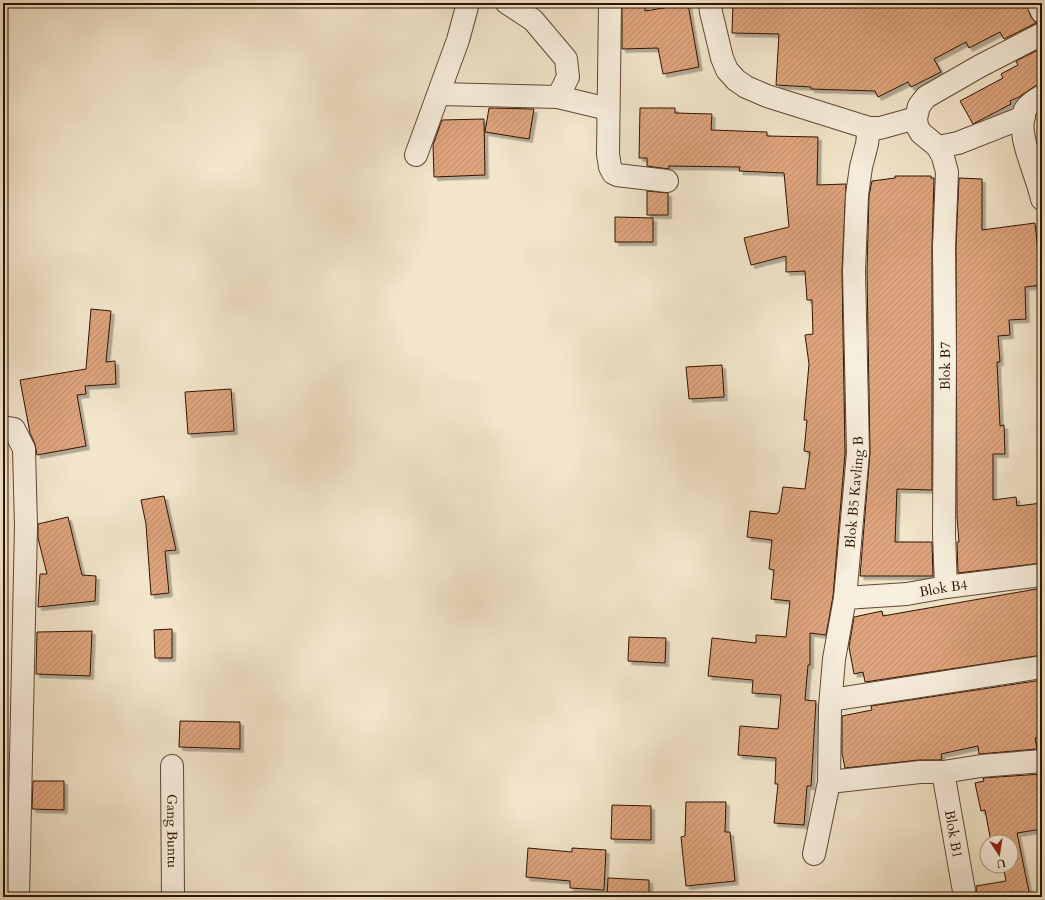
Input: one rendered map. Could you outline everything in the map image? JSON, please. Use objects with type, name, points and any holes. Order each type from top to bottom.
[{"type":"street","points":[[416,155],[458,40],[468,3]]},
{"type":"street","points":[[507,3],[533,20],[566,59],[568,78],[558,97]]},
{"type":"street","points":[[610,3],[608,109],[608,154],[610,168],[613,173],[617,175],[667,181]]},
{"type":"street","points":[[710,3],[722,58],[727,70],[736,80],[746,87],[767,96],[869,128],[880,128],[916,118]]},
{"type":"street","points":[[1038,3],[1042,12]]},
{"type":"street","points":[[1024,117],[958,143],[938,147],[921,133],[917,126],[916,118],[920,106],[926,97],[980,66],[1042,34]]},
{"type":"street","points":[[439,94],[558,97],[608,109]]},
{"type":"street","points":[[1042,96],[1029,105],[1026,110],[1023,125],[1027,149],[1042,199]]},
{"type":"street","name":"Blok B5 Kavling B","points":[[814,854],[829,782],[830,707],[834,659],[845,598],[858,453],[854,271],[857,203],[861,167],[867,144],[869,128]]},
{"type":"street","name":"Blok B7","points":[[938,147],[943,157],[947,172],[944,247],[944,534],[946,587]]},
{"type":"street","points":[[3,428],[14,429],[24,449],[26,526],[18,897]]},
{"type":"street","name":"Blok B4","points":[[845,598],[907,594],[946,587],[1042,575]]},
{"type":"street","points":[[831,700],[1042,667]]},
{"type":"street","points":[[829,782],[920,772],[943,772],[981,766],[1042,761]]},
{"type":"street","name":"Gang Buntu","points":[[172,766],[173,897]]},
{"type":"street","name":"Blok B1","points":[[943,772],[965,897]]},
{"type":"building","points":[[622,3],[645,3],[645,11],[688,4],[699,67],[663,74],[658,48],[622,49]]},
{"type":"building","points":[[733,3],[1026,3],[1031,17],[1036,23],[1004,39],[1000,32],[969,48],[966,42],[934,59],[941,72],[911,87],[908,82],[878,97],[875,91],[811,89],[811,87],[776,85],[779,34],[732,33]]},
{"type":"building","points":[[1042,48],[1042,84],[1035,86],[1019,97],[1010,101],[1011,104],[973,124],[960,101],[1003,78],[1001,74],[1018,65],[1016,61]]},
{"type":"building","points":[[489,108],[534,109],[529,139],[485,132]]},
{"type":"building","points":[[640,108],[675,108],[675,113],[712,114],[711,130],[767,132],[767,136],[818,137],[817,185],[846,184],[842,271],[845,453],[833,596],[826,635],[810,633],[810,665],[808,665],[805,700],[816,701],[811,786],[807,786],[804,825],[774,823],[778,784],[775,784],[776,758],[738,755],[740,726],[778,729],[781,695],[752,693],[753,680],[708,676],[712,638],[756,643],[756,635],[786,637],[790,601],[771,599],[774,570],[769,569],[772,540],[747,537],[750,511],[777,514],[779,512],[783,487],[805,489],[810,452],[804,451],[807,420],[804,420],[809,364],[805,335],[813,334],[812,300],[807,300],[805,271],[786,272],[786,256],[751,265],[744,238],[789,227],[784,173],[739,171],[740,167],[669,166],[669,169],[647,166],[647,158],[639,158]]},
{"type":"building","points":[[484,119],[485,175],[434,177],[433,145],[442,120]]},
{"type":"building","points":[[895,176],[931,176],[931,178],[934,178],[932,247],[932,490],[897,489],[895,542],[932,542],[933,576],[860,576],[870,453],[867,271],[869,196],[872,181],[895,178]]},
{"type":"building","points":[[959,178],[982,179],[982,230],[1035,223],[1039,261],[1042,261],[1042,285],[1025,287],[1026,319],[1009,320],[1010,335],[998,336],[1000,362],[997,362],[1000,426],[1004,425],[1005,454],[993,454],[993,500],[1016,497],[1017,506],[1042,503],[1042,563],[958,573],[956,247]]},
{"type":"building","points":[[647,191],[668,193],[668,215],[647,215]]},
{"type":"building","points":[[615,217],[653,218],[653,242],[615,242]]},
{"type":"building","points":[[91,309],[111,311],[106,362],[115,361],[116,384],[85,386],[86,394],[77,395],[86,446],[37,455],[35,444],[30,433],[20,380],[86,369]]},
{"type":"building","points":[[722,365],[724,397],[689,399],[686,367]]},
{"type":"building","points":[[231,389],[234,431],[188,434],[185,392]]},
{"type":"building","points":[[164,496],[176,550],[165,551],[169,593],[151,595],[146,524],[141,500]]},
{"type":"building","points":[[68,517],[82,575],[96,576],[95,601],[38,607],[40,574],[47,574],[38,538],[38,524]]},
{"type":"building","points":[[1042,588],[1042,655],[865,682],[863,672],[854,674],[849,647],[854,617],[882,611],[883,616]]},
{"type":"building","points":[[172,629],[172,658],[155,658],[154,630]]},
{"type":"building","points":[[92,631],[90,676],[36,674],[37,632]]},
{"type":"building","points":[[629,637],[666,638],[665,663],[628,661]]},
{"type":"building","points":[[1042,680],[1042,737],[1035,738],[1037,749],[979,754],[978,746],[941,754],[942,759],[939,760],[919,760],[845,768],[842,753],[842,716],[872,710],[871,706]]},
{"type":"building","points":[[180,721],[240,722],[240,749],[179,747]]},
{"type":"building","points":[[1042,774],[1042,829],[1017,834],[990,834],[985,810],[981,811],[975,783],[984,781],[983,778]]},
{"type":"building","points":[[33,781],[64,781],[64,810],[32,809]]},
{"type":"building","points":[[686,802],[726,802],[725,832],[730,832],[735,881],[686,886],[681,837],[685,836]]},
{"type":"building","points":[[612,805],[651,806],[651,840],[611,839]]},
{"type":"building","points":[[1019,843],[1030,897],[977,897],[976,886],[1006,881],[1005,874],[1019,874]]},
{"type":"building","points":[[528,848],[572,852],[572,848],[606,850],[604,890],[570,888],[570,881],[526,877]]},
{"type":"building","points":[[608,878],[649,880],[649,897],[607,897]]}]
